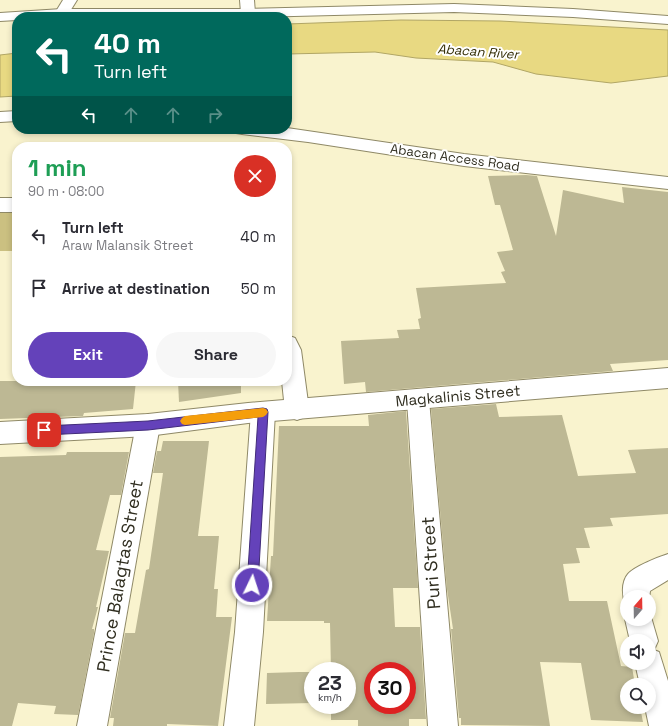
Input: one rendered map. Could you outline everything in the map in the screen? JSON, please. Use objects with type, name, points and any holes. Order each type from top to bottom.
[{"type":"street","points":[[63,12],[70,0]]},
{"type":"street","points":[[88,12],[247,6],[454,8],[566,13],[668,20]]},
{"type":"street","points":[[0,17],[12,16]]},
{"type":"street","points":[[0,116],[12,116]]},
{"type":"street","name":"Abacan Access Road","points":[[289,134],[464,160],[668,183]]},
{"type":"street","points":[[0,204],[12,205]]},
{"type":"street","points":[[292,367],[297,410]]},
{"type":"street","name":"Magkalinis Street","points":[[0,433],[148,425],[255,413],[668,378]]},
{"type":"street","name":"Puri Street","points":[[418,400],[443,726]]},
{"type":"street","points":[[239,726],[249,632],[255,413]]},
{"type":"street","name":"Prince Balagtas Street","points":[[92,726],[148,425]]},
{"type":"street","points":[[637,590],[638,583],[668,567]]},
{"type":"street","points":[[651,670],[664,726]]},
{"type":"shaded area","points":[[0,213],[12,213],[12,251],[0,251]]},
{"type":"water","name":"Abacan River","points":[[401,20],[500,21],[668,30],[668,76],[611,83],[536,74],[493,62],[416,58],[375,52],[292,54],[292,24]]},
{"type":"water","points":[[12,54],[12,96],[0,97],[0,55]]},
{"type":"building","points":[[488,176],[537,176],[556,236],[563,190],[624,203],[622,187],[668,192],[668,360],[610,364],[613,371],[366,392],[365,382],[344,384],[341,341],[399,338],[397,330],[420,329],[418,319],[421,318],[416,288],[506,283],[501,272],[505,271],[497,252],[513,250],[500,205],[495,205]]},
{"type":"building","points":[[0,381],[12,381],[12,386],[135,386],[133,409],[84,413],[83,416],[0,419]]},
{"type":"building","points":[[178,386],[241,386],[241,393],[179,402]]},
{"type":"building","points":[[496,404],[499,417],[562,415],[578,476],[636,473],[628,450],[668,448],[668,514],[610,518],[613,526],[584,528],[590,548],[576,548],[580,563],[563,564],[569,601],[607,601],[620,661],[620,670],[632,670],[634,678],[620,678],[620,714],[641,714],[643,722],[591,720],[581,663],[540,662],[550,726],[461,725],[461,718],[459,718],[451,629],[453,629],[447,589],[431,409]]},
{"type":"building","points":[[406,411],[418,588],[393,588],[395,627],[420,627],[426,719],[409,719],[409,726],[358,726],[358,720],[331,720],[331,714],[356,714],[356,662],[331,662],[330,623],[324,623],[324,621],[267,621],[271,556],[273,556],[279,426],[369,426],[368,415]]},
{"type":"building","points":[[163,441],[209,441],[198,536],[219,536],[214,589],[218,589],[216,617],[232,617],[218,726],[167,724],[167,726],[113,726],[114,718],[110,718],[125,633],[135,633],[146,570],[149,569],[163,473],[153,473],[157,451],[161,451]]},
{"type":"building","points":[[67,452],[129,452],[121,495],[110,495],[96,550],[109,551],[96,607],[98,607],[92,629],[94,629],[94,633],[78,715],[54,714],[56,706],[18,703],[12,726],[0,726],[0,457],[66,455]]},
{"type":"building","points":[[304,672],[304,703],[266,704],[267,673]]},
{"type":"slow traffic","points":[[185,421],[263,412]]},
{"type":"route","points":[[44,430],[148,425],[263,412],[252,585]]}]
